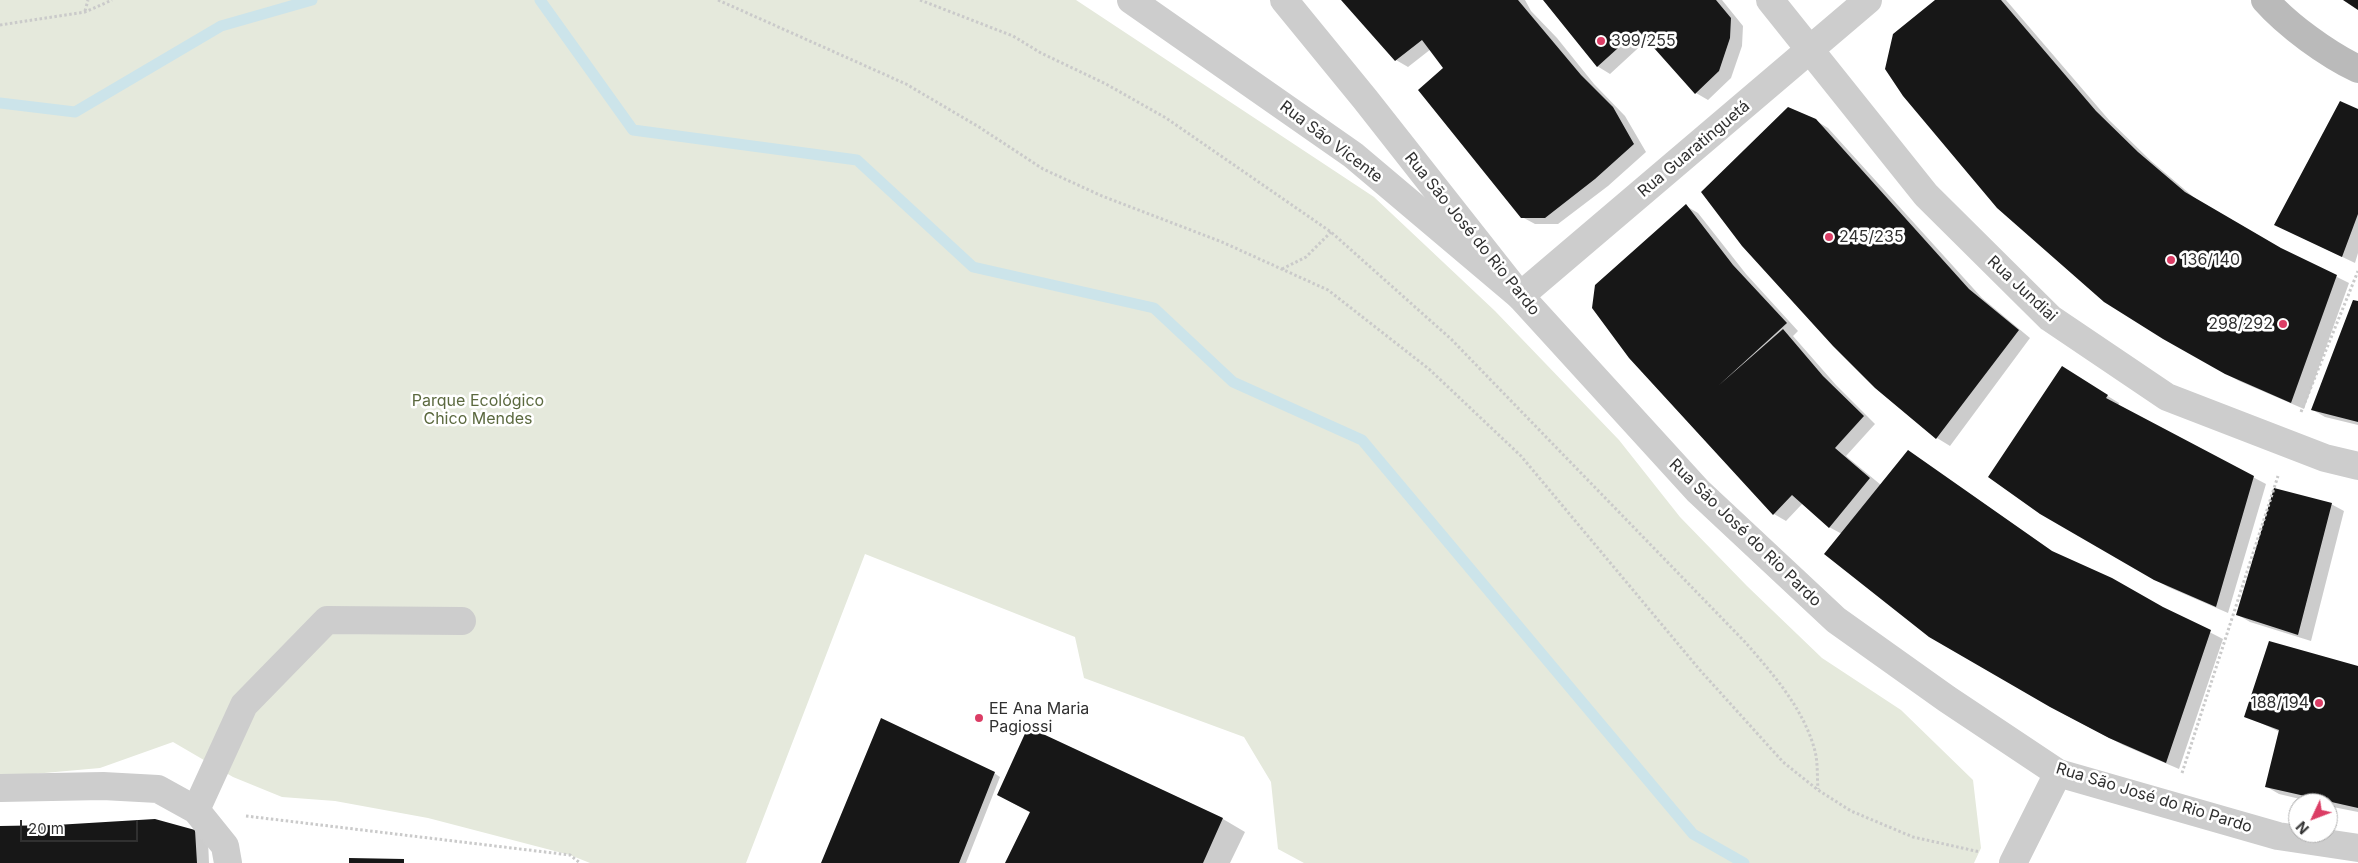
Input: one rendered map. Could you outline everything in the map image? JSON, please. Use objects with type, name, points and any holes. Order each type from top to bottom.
[{"type":"main road","points":[[2265,0],[2284,19],[2341,61],[2358,69]]},
{"type":"street","name":"Rua São Vicente","points":[[1132,0],[1353,155],[1520,296]]},
{"type":"street","name":"Rua São José do Rio Pardo","points":[[1284,0],[1366,99],[1520,296],[1698,491],[1836,620],[1947,699],[2058,773],[2278,836],[2358,848]]},
{"type":"street","name":"Rua Jundiai","points":[[1770,0],[1926,196],[2050,318],[2167,397],[2325,458],[2358,466]]},
{"type":"street","name":"Rua Guaratinguetá","points":[[1520,296],[1868,0]]},
{"type":"street","points":[[196,810],[244,704],[327,620],[462,621]]},
{"type":"street","points":[[2014,862],[2058,773]]},
{"type":"street","points":[[0,788],[103,786],[158,790],[196,810],[225,846],[228,863]]},
{"type":"path","points":[[85,12],[88,0]]},
{"type":"path","points":[[0,25],[85,12],[112,0]]},
{"type":"path","points":[[718,0],[906,84],[979,127],[1043,169],[1102,196],[1222,242],[1328,290],[1429,368],[1521,456],[1699,669],[1783,762],[1818,790],[1851,811],[1913,837],[2014,862]]},
{"type":"path","points":[[920,0],[1013,36],[1041,53],[1106,84],[1140,103],[1166,118],[1331,232],[1452,339],[1738,635],[1779,680],[1802,720],[1815,752],[1818,790]]},
{"type":"path","points":[[1282,269],[1306,257],[1331,232]]},
{"type":"path","points":[[2172,805],[2288,444],[2358,271]]},
{"type":"path","points":[[196,810],[570,856],[580,863]]},
{"type":"green space","name":"Parque Ecológico Chico Mendes","points":[[0,0],[1076,0],[1374,197],[1495,311],[1619,440],[1680,517],[1747,586],[1822,658],[1901,710],[1973,780],[1981,848],[1974,863],[1304,863],[1278,849],[1271,782],[1244,737],[1084,678],[1075,637],[865,554],[746,863],[590,863],[570,855],[428,818],[335,801],[282,797],[233,777],[173,742],[100,768],[33,774],[0,774]]},
{"type":"building","points":[[1341,0],[1518,0],[1581,75],[1613,107],[1634,144],[1595,179],[1545,218],[1521,218],[1418,90],[1443,68],[1422,40],[1395,61]]},
{"type":"building","points":[[1543,0],[1716,0],[1731,18],[1730,38],[1719,71],[1695,94],[1638,30],[1597,67]]},
{"type":"building","points":[[1935,0],[2001,0],[2096,111],[2138,152],[2185,192],[2281,248],[2337,275],[2291,403],[2225,374],[2163,339],[2104,302],[1997,208],[1903,96],[1885,69],[1893,34]]},
{"type":"building","points":[[2343,0],[2358,0],[2358,10]]},
{"type":"building","points":[[2340,101],[2358,109],[2358,214],[2342,257],[2274,225]]},
{"type":"building","points":[[1788,107],[1816,119],[1969,289],[2019,330],[1936,439],[1875,388],[1833,346],[1742,246],[1701,192]]},
{"type":"building","points":[[1686,204],[1733,265],[1787,323],[1718,386],[1783,329],[1823,376],[1864,416],[1835,448],[1870,478],[1829,528],[1792,495],[1773,515],[1629,358],[1592,308],[1595,285]]},
{"type":"building","points":[[2353,300],[2358,301],[2358,422],[2311,410]]},
{"type":"building","points":[[2062,366],[2108,395],[2106,398],[2254,476],[2216,607],[2154,580],[2040,514],[1988,477]]},
{"type":"building","points":[[1908,450],[2052,551],[2112,578],[2163,607],[2211,630],[2166,763],[2109,738],[2050,707],[1929,637],[1824,554]]},
{"type":"building","points":[[2274,488],[2332,503],[2298,635],[2236,615]]},
{"type":"building","name":"188/194","points":[[2269,641],[2358,666],[2358,808],[2338,803],[2338,793],[2292,793],[2265,787],[2279,730],[2244,717]]},
{"type":"building","points":[[881,718],[995,772],[959,863],[821,863]]},
{"type":"building","points":[[1028,727],[1223,818],[1203,863],[1005,863],[1030,812],[997,795]]},
{"type":"building","points":[[155,819],[195,830],[197,863],[0,863],[0,826],[56,825]]},
{"type":"building","points":[[349,858],[404,859],[404,863],[349,863]]},
{"type":"waterway","points":[[0,103],[75,112],[221,26],[312,0]]},
{"type":"waterway","points":[[540,0],[633,130],[857,160],[973,267],[1154,308],[1233,382],[1362,440],[1693,834],[1744,863]]},
{"type":"place","name":"399/255","points":[[1601,41]]},
{"type":"place","name":"245/235","points":[[1829,237]]},
{"type":"place","name":"136/140","points":[[2171,260]]},
{"type":"place","name":"298/292","points":[[2283,324]]},
{"type":"place","name":"188/194","points":[[2319,703]]},
{"type":"place","name":"EE Ana Maria Pagiossi","points":[[979,718]]}]
